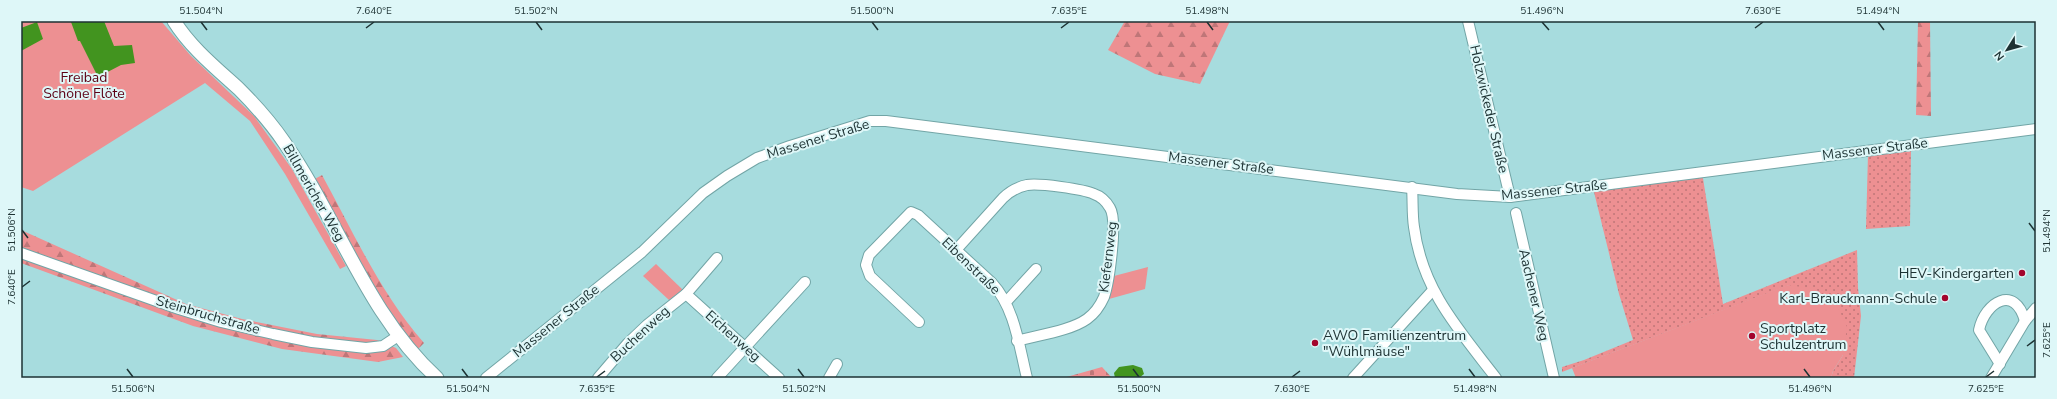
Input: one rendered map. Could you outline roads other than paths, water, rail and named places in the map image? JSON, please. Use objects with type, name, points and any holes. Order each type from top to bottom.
[{"type":"main road","name":"Billmericher Weg","points":[[174,21],[195,47],[260,110],[285,143],[323,205],[364,284],[398,336],[437,378]]},
{"type":"street","name":"Holzwickeder Straße","points":[[1468,21],[1510,197]]},
{"type":"street","name":"Massener Straße","points":[[486,378],[642,252],[703,193],[726,176],[757,158],[830,132],[870,121],[886,121],[1412,187],[1457,194],[1510,197],[2036,128]]},
{"type":"street","name":"Kiefernweg","points":[[956,250],[1003,198],[1023,186],[1042,185],[1090,192],[1103,199],[1109,206],[1114,217],[1114,229],[1106,286],[1100,305],[1092,315],[1081,323],[1017,341]]},
{"type":"street","points":[[1412,187],[1414,226],[1420,256],[1433,290],[1443,309],[1496,378]]},
{"type":"street","name":"Eibenstraße","points":[[919,322],[870,276],[866,265],[869,255],[911,212],[918,215],[992,283],[1006,302],[1027,378]]},
{"type":"street","name":"Aachener Weg","points":[[1516,212],[1554,378]]},
{"type":"street","name":"Steinbruchstraße","points":[[21,253],[179,309],[221,322],[266,332],[312,342],[366,348],[383,346],[398,336]]},
{"type":"street","name":"Buchenweg","points":[[598,378],[647,324],[686,294],[717,258]]},
{"type":"street","points":[[1006,302],[1036,269]]},
{"type":"street","points":[[717,378],[805,282]]},
{"type":"street","points":[[1353,378],[1433,290]]},
{"type":"street","name":"Eichenweg","points":[[686,294],[779,378]]},
{"type":"street","points":[[2000,364],[1979,330],[1981,322],[1996,303],[2010,300],[2015,302],[2020,307],[2025,321]]},
{"type":"street","points":[[1991,378],[2025,321],[2036,308]]},
{"type":"street","points":[[829,378],[837,364]]},
{"type":"place","name":"HEV-Kindergarten","points":[[2022,273]]},
{"type":"place","name":"Karl-Brauckmann-Schule","points":[[1945,298]]},
{"type":"place","name":"Sportplatz Schulzentrum","points":[[1752,336]]},
{"type":"place","name":"AWO Familienzentrum \"Wühlmäuse\"","points":[[1315,343]]},
{"type":"park label","name":"Freibad Schöne Flöte","points":[[84,86]]}]
